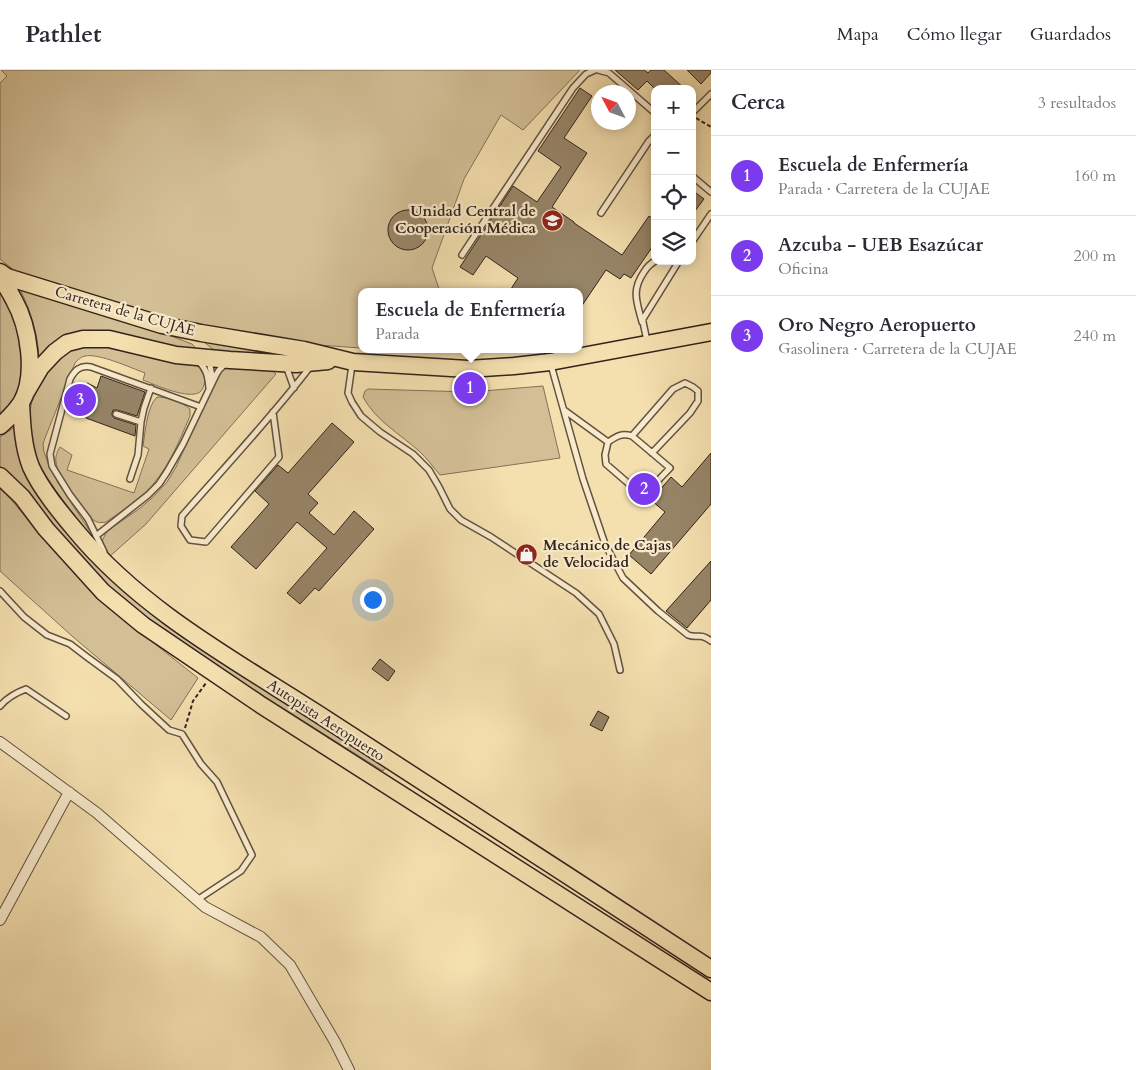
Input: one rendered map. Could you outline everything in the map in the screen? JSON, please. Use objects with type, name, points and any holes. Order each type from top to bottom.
[{"type":"highway","name":"Carretera de la CUJAE","points":[[0,272],[8,277],[162,325],[304,350],[346,361]]},
{"type":"highway","name":"Autopista Aeropuerto","points":[[0,277],[15,300],[25,329],[30,353],[29,374],[23,399],[24,444],[31,466],[48,496],[76,532],[117,574],[159,610],[196,636],[711,968]]},
{"type":"highway","points":[[162,325],[200,347],[208,357]]},
{"type":"highway","name":"Carretera de la CUJAE","points":[[0,426],[12,414],[41,368],[55,352],[67,343],[83,339],[109,339],[176,355],[230,360],[296,364],[346,361],[468,369],[550,362],[711,332]]},
{"type":"highway","name":"Autopista Aeropuerto","points":[[0,476],[22,497],[46,529],[104,592],[143,625],[278,716],[711,992]]},
{"type":"street","points":[[0,742],[97,813],[205,907],[261,937],[290,965],[349,1070]]},
{"type":"street","points":[[0,920],[69,792]]},
{"type":"lane","points":[[462,255],[573,88],[586,74],[597,70],[609,73],[651,110]]},
{"type":"lane","points":[[696,111],[711,94]]},
{"type":"lane","points":[[601,213],[651,141]]},
{"type":"lane","points":[[696,179],[711,192]]},
{"type":"lane","points":[[696,236],[711,214]]},
{"type":"lane","points":[[648,344],[635,293],[636,286],[651,263]]},
{"type":"lane","points":[[643,322],[645,314],[676,265]]},
{"type":"lane","points":[[190,356],[202,364],[206,370],[209,390]]},
{"type":"lane","points":[[208,357],[212,376],[209,390]]},
{"type":"lane","points":[[96,536],[159,484],[171,465],[219,370],[230,360]]},
{"type":"lane","points":[[346,361],[348,393],[361,416],[380,432],[413,454],[429,470],[450,508],[460,520],[491,537],[576,593],[599,614],[614,644],[620,670]]},
{"type":"lane","points":[[273,412],[279,457],[206,542],[190,540],[181,526],[182,516],[273,412],[294,388],[314,362]]},
{"type":"lane","points":[[550,362],[583,479],[605,544],[623,578],[658,611],[688,635],[693,637],[705,636],[711,641]]},
{"type":"lane","points":[[285,363],[294,388]]},
{"type":"lane","points":[[140,594],[109,560],[88,519],[52,466],[50,454],[70,379],[78,368],[87,366],[201,407]]},
{"type":"lane","points":[[632,436],[673,389],[685,383],[694,386],[698,391],[698,401],[690,413],[652,452]]},
{"type":"lane","points":[[130,479],[138,455],[141,422],[151,388]]},
{"type":"lane","points":[[564,410],[608,442]]},
{"type":"lane","points":[[116,414],[141,422]]},
{"type":"lane","points":[[625,434],[632,436],[670,468],[643,496],[606,464],[605,454],[608,442],[617,436],[625,434]]},
{"type":"lane","points":[[0,591],[24,617],[47,635],[70,644],[88,657],[117,679],[169,730],[182,734],[201,764],[217,782],[252,855],[241,871],[196,900]]},
{"type":"lane","points":[[0,706],[7,698],[26,689],[66,716]]},
{"type":"path","points":[[696,118],[711,127]]},
{"type":"path","points":[[182,734],[186,727],[193,701],[213,673]]},
{"type":"shaded area","points":[[1,70],[580,70],[523,130],[501,115],[464,179],[432,268],[439,288],[358,288],[358,348],[318,345],[178,322],[16,272],[0,259],[0,83],[7,76]]},
{"type":"shaded area","points":[[0,287],[18,322],[24,376],[11,405],[0,417]]},
{"type":"shaded area","points":[[19,287],[143,325],[192,344],[200,353],[110,336],[39,358],[33,321]]},
{"type":"shaded area","points":[[202,340],[311,358],[217,353]]},
{"type":"shaded area","points":[[103,344],[190,361],[199,367],[205,377],[204,385],[200,392],[188,394],[172,391],[143,380],[145,373],[106,359],[85,356],[75,363],[45,438],[43,444],[44,452],[58,483],[100,549],[38,472],[27,425],[32,401],[47,368],[74,346]]},
{"type":"shaded area","points":[[228,366],[270,369],[276,374],[146,524],[109,557],[102,543],[107,531],[139,509],[167,482],[176,467],[220,371]]},
{"type":"shaded area","points":[[543,386],[560,458],[440,475],[422,454],[381,420],[368,406],[363,397],[368,389],[471,392]]},
{"type":"shaded area","points":[[157,397],[175,400],[190,409],[190,416],[176,447],[159,476],[144,494],[106,522],[100,523],[95,521],[76,499],[61,476],[56,460],[60,447],[72,455],[67,470],[134,493],[149,449],[143,446],[147,420],[151,407]]},
{"type":"shaded area","points":[[16,426],[81,544],[386,767],[383,771],[184,646],[113,592],[0,469],[0,437]]},
{"type":"shaded area","points":[[0,486],[41,536],[97,598],[198,678],[171,720],[72,636],[0,571]]},
{"type":"building","points":[[615,70],[644,70],[648,73],[651,70],[664,70],[681,85],[651,85],[647,81],[638,90],[636,85],[632,85]]},
{"type":"building","points":[[687,70],[711,70],[711,73],[701,84]]},
{"type":"building","points":[[580,88],[591,95],[591,98],[564,138],[587,153],[552,207],[622,255],[649,216],[651,217],[651,249],[631,278],[624,274],[620,279],[606,270],[583,304],[583,288],[512,288],[518,278],[486,256],[473,275],[460,267],[513,186],[537,202],[561,167],[538,151]]},
{"type":"building","points":[[696,193],[704,199],[696,210]]},
{"type":"building","points":[[412,210],[419,213],[425,219],[428,230],[427,238],[419,247],[412,250],[404,250],[397,247],[389,238],[388,226],[391,219],[400,211]]},
{"type":"building","points":[[101,376],[145,392],[137,416],[117,410],[113,410],[112,413],[114,418],[136,425],[135,436],[86,418],[88,412],[68,404],[74,383],[85,387],[87,383],[97,388]]},
{"type":"building","points":[[332,423],[354,442],[308,494],[318,503],[309,513],[334,535],[354,511],[374,529],[319,591],[315,588],[300,604],[287,593],[327,548],[297,522],[256,569],[231,547],[269,504],[255,491],[278,465],[288,473]]},
{"type":"building","points":[[711,453],[711,504],[651,574],[629,555],[665,512],[651,500],[671,477],[682,487]]},
{"type":"building","points":[[711,561],[711,600],[687,628],[666,611]]},
{"type":"building","points":[[380,659],[395,671],[388,681],[372,669]]},
{"type":"building","points":[[598,711],[609,717],[602,731],[590,725]]},
{"type":"place","name":"Unidad Central de Cooperación Médica","points":[[552,220]]},
{"type":"place","name":"Escuela de Enfermería","points":[[470,388]]},
{"type":"place","name":"Oro Negro Aeropuerto","points":[[80,400]]},
{"type":"place","name":"Azcuba - UEB Esazúcar","points":[[644,489]]},
{"type":"place","name":"Mecánico de Cajas de Velocidad","points":[[527,554]]}]
